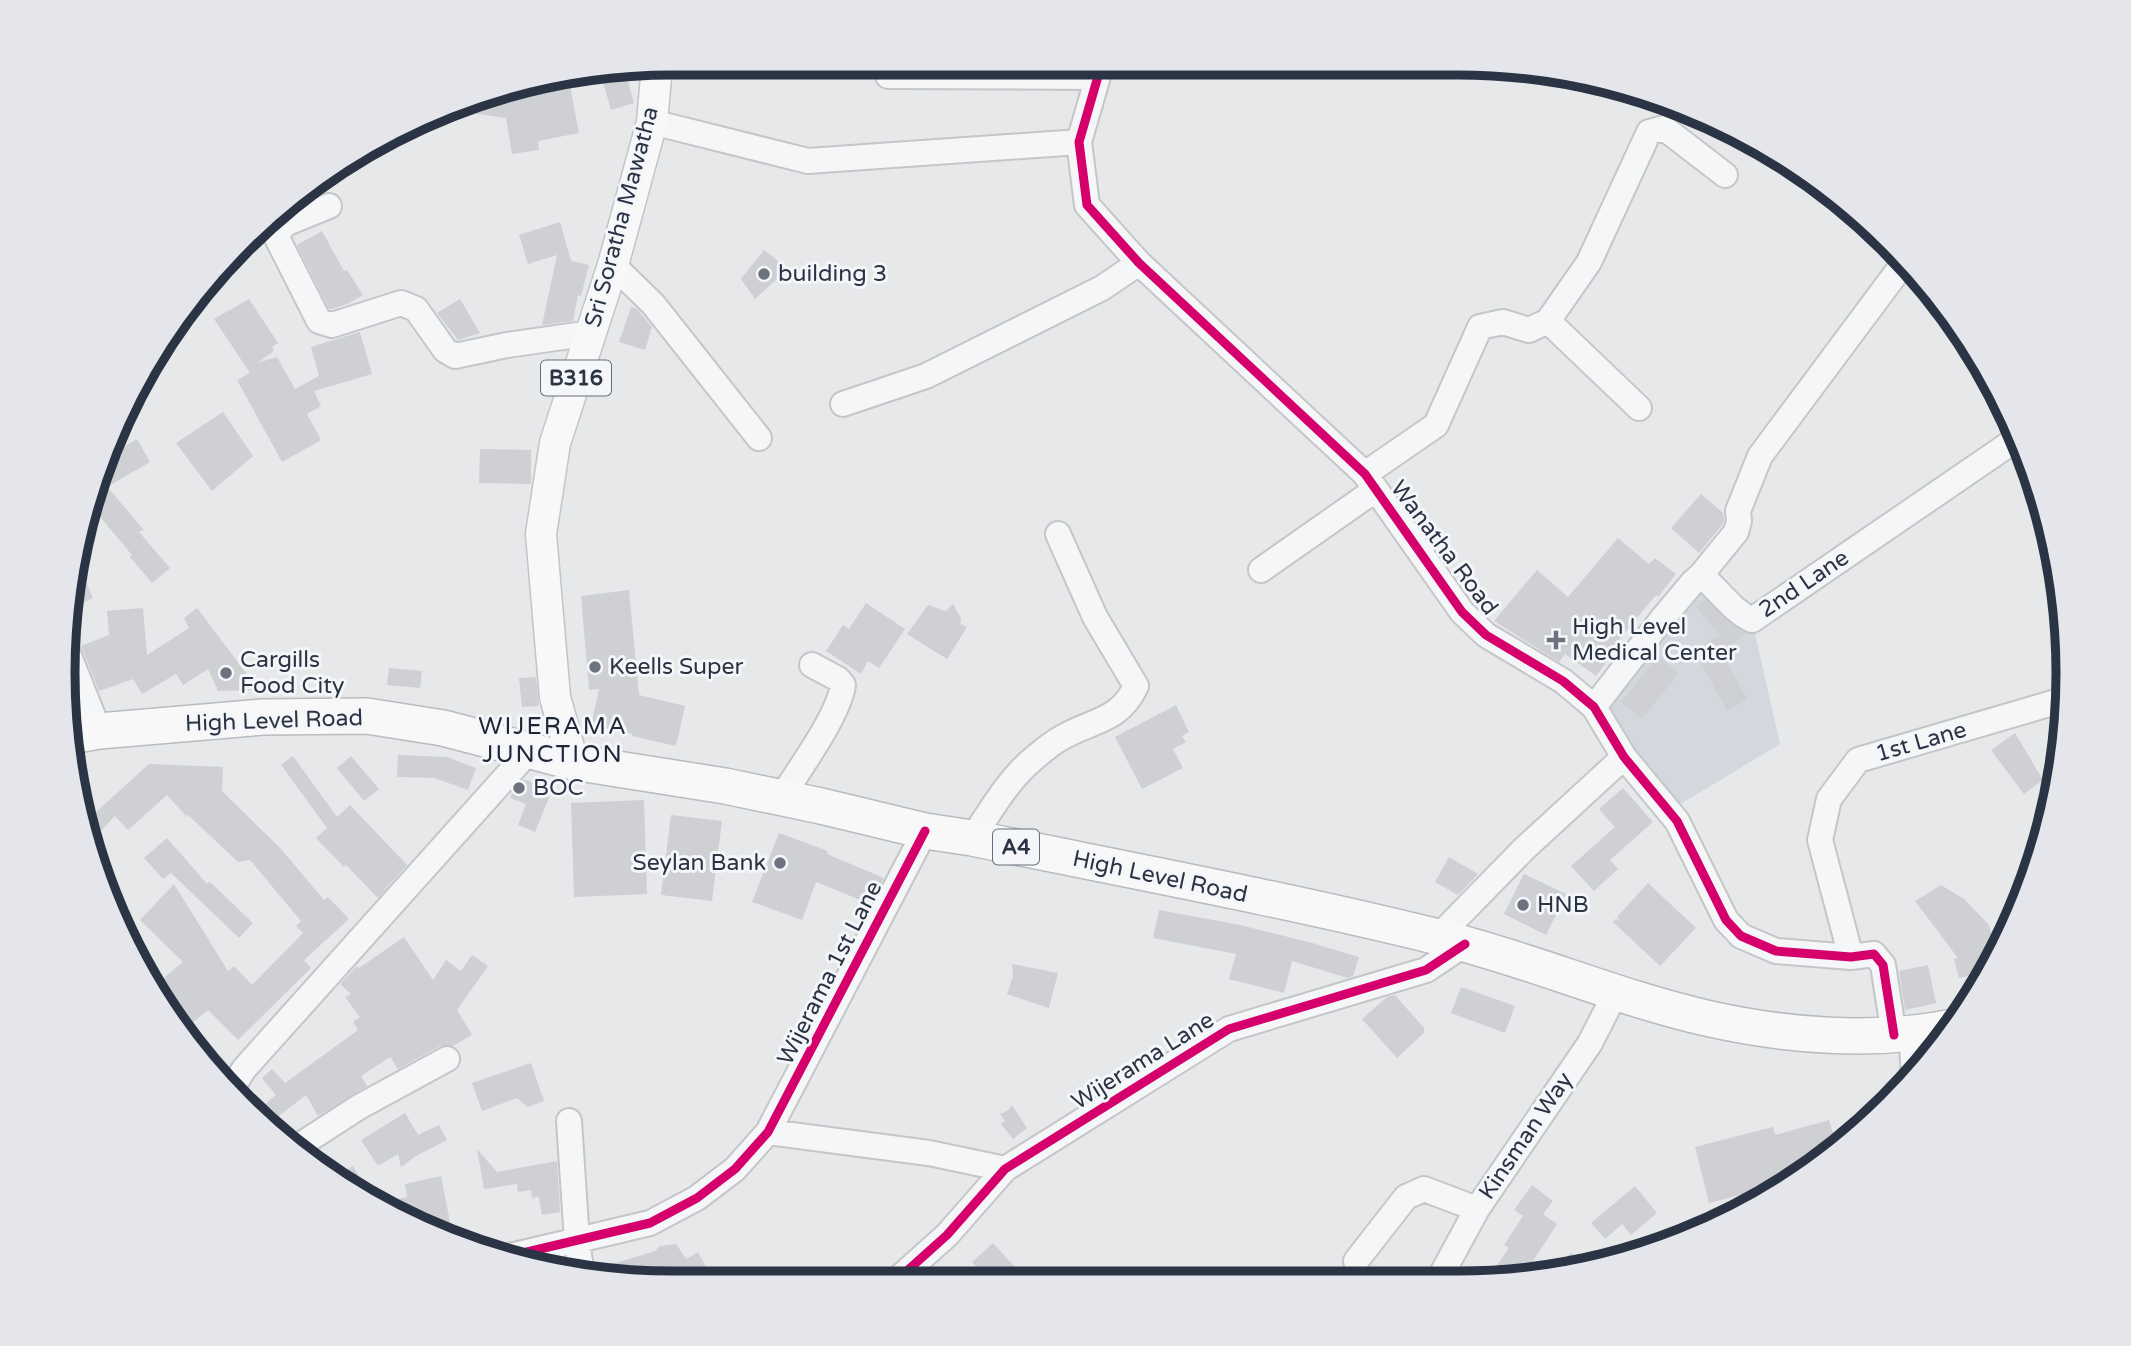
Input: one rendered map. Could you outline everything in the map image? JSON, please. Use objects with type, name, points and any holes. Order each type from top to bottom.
[{"type":"highway","name":"High Level Road","points":[[85,734],[263,717],[368,716],[443,728],[573,762],[725,786],[925,831],[972,838],[1329,912],[1451,940],[1707,1018],[1804,1033],[1902,1034],[1937,1030]]},
{"type":"main road","name":"Sri Soratha Mawatha","points":[[573,762],[555,697],[541,534],[555,443],[613,265],[652,122],[656,76]]},
{"type":"main road","points":[[530,750],[555,697]]},
{"type":"street","points":[[888,76],[930,75]]},
{"type":"street","name":"Wanatha Road","points":[[1098,75],[1079,142],[1087,205],[1139,263],[1370,482],[1462,612],[1486,635],[1563,681],[1594,707],[1624,757],[1677,821],[1726,920],[1741,936],[1776,951],[1851,957],[1874,954],[1883,965],[1902,1034]]},
{"type":"street","points":[[652,122],[808,161],[1079,142]]},
{"type":"street","points":[[1261,570],[1436,425],[1480,327],[1503,321],[1529,330],[1548,321],[1589,262],[1649,132],[1664,128],[1726,175]]},
{"type":"street","points":[[329,206],[285,224],[276,236],[319,321],[332,325],[401,303],[416,309],[444,351],[455,356],[591,333]]},
{"type":"street","points":[[843,404],[926,376],[1102,288],[1139,263]]},
{"type":"street","points":[[613,265],[653,304],[759,438]]},
{"type":"street","points":[[1594,707],[1662,619],[1736,532],[1738,511],[1760,456],[1899,270]]},
{"type":"street","points":[[1548,321],[1639,408]]},
{"type":"street","name":"2nd Lane","points":[[1701,575],[1718,589],[1738,613],[1752,620],[2010,444]]},
{"type":"street","points":[[972,838],[1010,782],[1032,760],[1062,738],[1121,709],[1129,701],[1136,686],[1095,617],[1058,534]]},
{"type":"street","points":[[781,798],[842,694],[843,685],[838,679],[812,665]]},
{"type":"street","points":[[76,692],[85,734]]},
{"type":"street","name":"1st Lane","points":[[1851,957],[1820,840],[1829,799],[1858,760],[2054,702]]},
{"type":"street","points":[[236,1081],[530,750]]},
{"type":"street","name":"Wijerama Lane","points":[[907,1271],[947,1235],[1005,1169],[1229,1029],[1426,971],[1524,849],[1624,757]]},
{"type":"street","name":"Wijerama 1st Lane","points":[[527,1252],[650,1223],[697,1198],[735,1169],[768,1132],[925,831]]},
{"type":"street","name":"Kinsman Way","points":[[1443,1271],[1476,1209],[1590,1043],[1616,992]]},
{"type":"street","points":[[1902,1034],[1910,1063]]},
{"type":"street","points":[[304,1143],[359,1107],[447,1059]]},
{"type":"street","points":[[569,1121],[580,1263]]},
{"type":"street","points":[[768,1132],[929,1153],[1005,1169]]},
{"type":"street","points":[[1356,1261],[1405,1197],[1424,1189],[1476,1209]]},
{"type":"shaded area","points":[[1709,582],[1752,620],[1780,744],[1669,811],[1599,714]]},
{"type":"building","points":[[627,78],[634,103],[611,110],[602,79]]},
{"type":"building","points":[[570,85],[579,133],[538,141],[539,150],[512,154],[506,118],[471,113],[481,107],[518,96]]},
{"type":"building","points":[[325,188],[327,192],[310,198]]},
{"type":"building","points":[[560,222],[571,261],[589,265],[581,296],[578,295],[573,321],[542,325],[557,255],[528,264],[519,235]]},
{"type":"building","points":[[322,231],[344,271],[347,270],[363,295],[332,309],[329,309],[297,245]]},
{"type":"building","name":"building 3","points":[[764,250],[788,269],[755,299],[741,279]]},
{"type":"building","points":[[249,299],[278,343],[272,347],[274,351],[257,363],[277,357],[295,389],[319,376],[311,347],[360,332],[372,374],[314,391],[321,406],[307,414],[321,440],[282,462],[237,380],[250,373],[214,319]]},
{"type":"building","points":[[460,299],[480,333],[458,340],[437,313]]},
{"type":"building","points":[[631,307],[637,309],[652,327],[645,350],[619,342]]},
{"type":"building","points":[[223,412],[253,456],[212,491],[176,443]]},
{"type":"building","points":[[137,439],[150,462],[107,487],[107,481],[119,450]]},
{"type":"building","points":[[480,449],[531,450],[531,484],[479,483]]},
{"type":"building","points":[[109,489],[144,530],[139,532],[170,568],[152,583],[97,514],[103,495]]},
{"type":"building","points":[[1701,494],[1723,513],[1724,520],[1699,553],[1671,528]]},
{"type":"building","points":[[1618,538],[1649,564],[1655,558],[1676,574],[1613,647],[1616,649],[1596,676],[1565,654],[1559,662],[1494,621],[1537,570],[1568,597]]},
{"type":"building","points":[[83,576],[93,598],[79,605]]},
{"type":"building","points":[[629,590],[639,695],[685,706],[676,746],[591,726],[599,689],[589,690],[581,596]]},
{"type":"building","points":[[1705,599],[1728,622],[1745,633],[1722,653],[1747,699],[1727,711],[1694,650],[1720,635],[1696,607]]},
{"type":"building","points":[[866,603],[905,629],[879,668],[868,661],[861,674],[826,651],[843,625],[849,629]]},
{"type":"building","points":[[953,604],[961,618],[960,624],[967,627],[947,659],[907,634],[928,605],[946,611]]},
{"type":"building","points":[[143,608],[147,655],[189,628],[184,618],[197,608],[259,690],[218,691],[208,669],[183,685],[176,674],[142,694],[133,679],[99,691],[81,646],[109,635],[107,611]]},
{"type":"building","points":[[1658,656],[1679,673],[1642,719],[1621,702]]},
{"type":"building","points":[[389,668],[422,671],[420,688],[387,685]]},
{"type":"building","points":[[536,677],[539,706],[522,707],[519,678]]},
{"type":"building","points":[[1176,705],[1189,732],[1182,736],[1186,742],[1173,749],[1183,768],[1142,789],[1115,737]]},
{"type":"building","points":[[2015,733],[2043,780],[2024,794],[1991,750]]},
{"type":"building","points":[[398,755],[447,757],[476,768],[468,790],[434,778],[397,777]]},
{"type":"building","points":[[293,756],[337,817],[350,805],[407,865],[378,898],[316,838],[327,828],[281,765]]},
{"type":"building","points":[[351,756],[379,789],[364,801],[337,768]]},
{"type":"building","points":[[149,764],[223,767],[222,791],[281,849],[324,900],[328,897],[349,919],[304,960],[311,968],[238,1040],[208,1010],[190,1025],[160,981],[183,962],[140,920],[174,884],[228,971],[234,966],[252,985],[303,933],[296,926],[301,921],[250,860],[238,862],[188,815],[187,817],[167,795],[128,830],[115,816],[98,834],[91,809],[95,813]]},
{"type":"building","points":[[524,779],[552,790],[535,832],[518,825],[526,804],[510,798]]},
{"type":"building","points":[[1623,788],[1653,822],[1610,860],[1618,869],[1594,891],[1571,866],[1615,827],[1599,809]]},
{"type":"building","points":[[644,800],[647,894],[574,897],[571,803]]},
{"type":"building","points":[[671,815],[722,821],[712,901],[661,895]]},
{"type":"building","points":[[779,833],[828,851],[827,854],[884,878],[870,904],[816,882],[802,920],[752,902]]},
{"type":"building","points":[[167,838],[207,884],[210,882],[253,923],[239,938],[171,873],[163,879],[144,858]]},
{"type":"building","points":[[1449,857],[1478,874],[1458,895],[1435,882]]},
{"type":"building","points":[[1524,874],[1566,894],[1546,935],[1504,914]]},
{"type":"building","points":[[1648,883],[1696,928],[1660,966],[1613,922],[1615,919],[1621,921],[1617,917]]},
{"type":"building","points":[[1941,885],[1964,899],[1989,925],[1993,939],[1975,974],[1959,978],[1954,959],[1958,958],[1915,901]]},
{"type":"building","points":[[1159,910],[1240,925],[1359,957],[1353,976],[1348,978],[1292,961],[1284,993],[1229,979],[1236,954],[1153,938]]},
{"type":"building","points":[[404,937],[433,980],[446,960],[461,971],[472,955],[488,966],[457,1010],[472,1035],[453,1046],[440,1046],[398,1069],[390,1057],[361,1076],[367,1086],[318,1116],[306,1095],[275,1119],[264,1105],[276,1095],[262,1078],[272,1069],[285,1083],[358,1030],[353,1022],[360,1017],[345,997],[351,994],[340,984],[357,966],[359,968]]},
{"type":"building","points":[[1012,964],[1058,973],[1049,1008],[1007,994],[1013,976]]},
{"type":"building","points":[[1928,965],[1936,1003],[1905,1010],[1899,971]]},
{"type":"building","points":[[1461,987],[1515,1006],[1505,1033],[1451,1013]]},
{"type":"building","points":[[1395,995],[1424,1028],[1424,1033],[1397,1058],[1362,1019],[1387,997]]},
{"type":"building","points":[[531,1063],[544,1101],[528,1107],[517,1098],[482,1111],[472,1083]]},
{"type":"building","points":[[1012,1105],[1027,1128],[1013,1139],[1001,1124],[1005,1121],[1000,1114]]},
{"type":"building","points":[[405,1113],[418,1135],[439,1125],[447,1140],[401,1167],[398,1154],[378,1166],[361,1140]]},
{"type":"building","points":[[1829,1120],[1834,1137],[1758,1190],[1709,1203],[1695,1147],[1773,1127],[1775,1135]]},
{"type":"building","points":[[477,1149],[497,1172],[557,1161],[560,1212],[542,1215],[539,1197],[532,1198],[531,1190],[518,1192],[517,1184],[484,1189]]},
{"type":"building","points":[[353,1166],[364,1184],[343,1172]]},
{"type":"building","points":[[441,1176],[450,1222],[434,1221],[391,1200],[407,1197],[405,1184]]},
{"type":"building","points":[[1532,1185],[1553,1201],[1543,1214],[1557,1224],[1529,1267],[1494,1269],[1509,1248],[1504,1245],[1523,1216],[1514,1210]]},
{"type":"building","points":[[1635,1186],[1657,1213],[1631,1235],[1622,1224],[1605,1239],[1591,1223]]},
{"type":"building","points":[[993,1243],[1019,1271],[980,1271],[972,1262]]},
{"type":"building","points":[[676,1244],[686,1259],[698,1252],[708,1271],[604,1267],[655,1251],[660,1246]]},
{"type":"building","points":[[1571,1253],[1576,1259],[1575,1259],[1561,1262]]},
{"type":"cycle path","points":[[1098,75],[1079,142],[1087,205],[1139,263],[1365,474],[1462,612],[1486,635],[1563,681],[1594,707],[1624,757],[1677,821],[1726,920],[1741,936],[1776,951],[1851,957],[1874,954],[1883,965],[1894,1035]]},
{"type":"cycle path","points":[[527,1252],[650,1223],[697,1198],[735,1169],[768,1132],[925,831]]},
{"type":"cycle path","points":[[907,1271],[947,1235],[1005,1169],[1229,1029],[1426,970],[1465,944]]},
{"type":"place","name":"building 3","points":[[764,274]]},
{"type":"place","name":"High Level Medical Center","points":[[1556,640]]},
{"type":"place","name":"Keells Super","points":[[595,667]]},
{"type":"place","name":"Cargills Food City","points":[[226,673]]},
{"type":"place","name":"BOC","points":[[519,788]]},
{"type":"place","name":"Seylan Bank","points":[[780,863]]},
{"type":"place","name":"HNB","points":[[1523,905]]},
{"type":"district","name":"WIJERAMA JUNCTION","points":[[553,740]]}]
